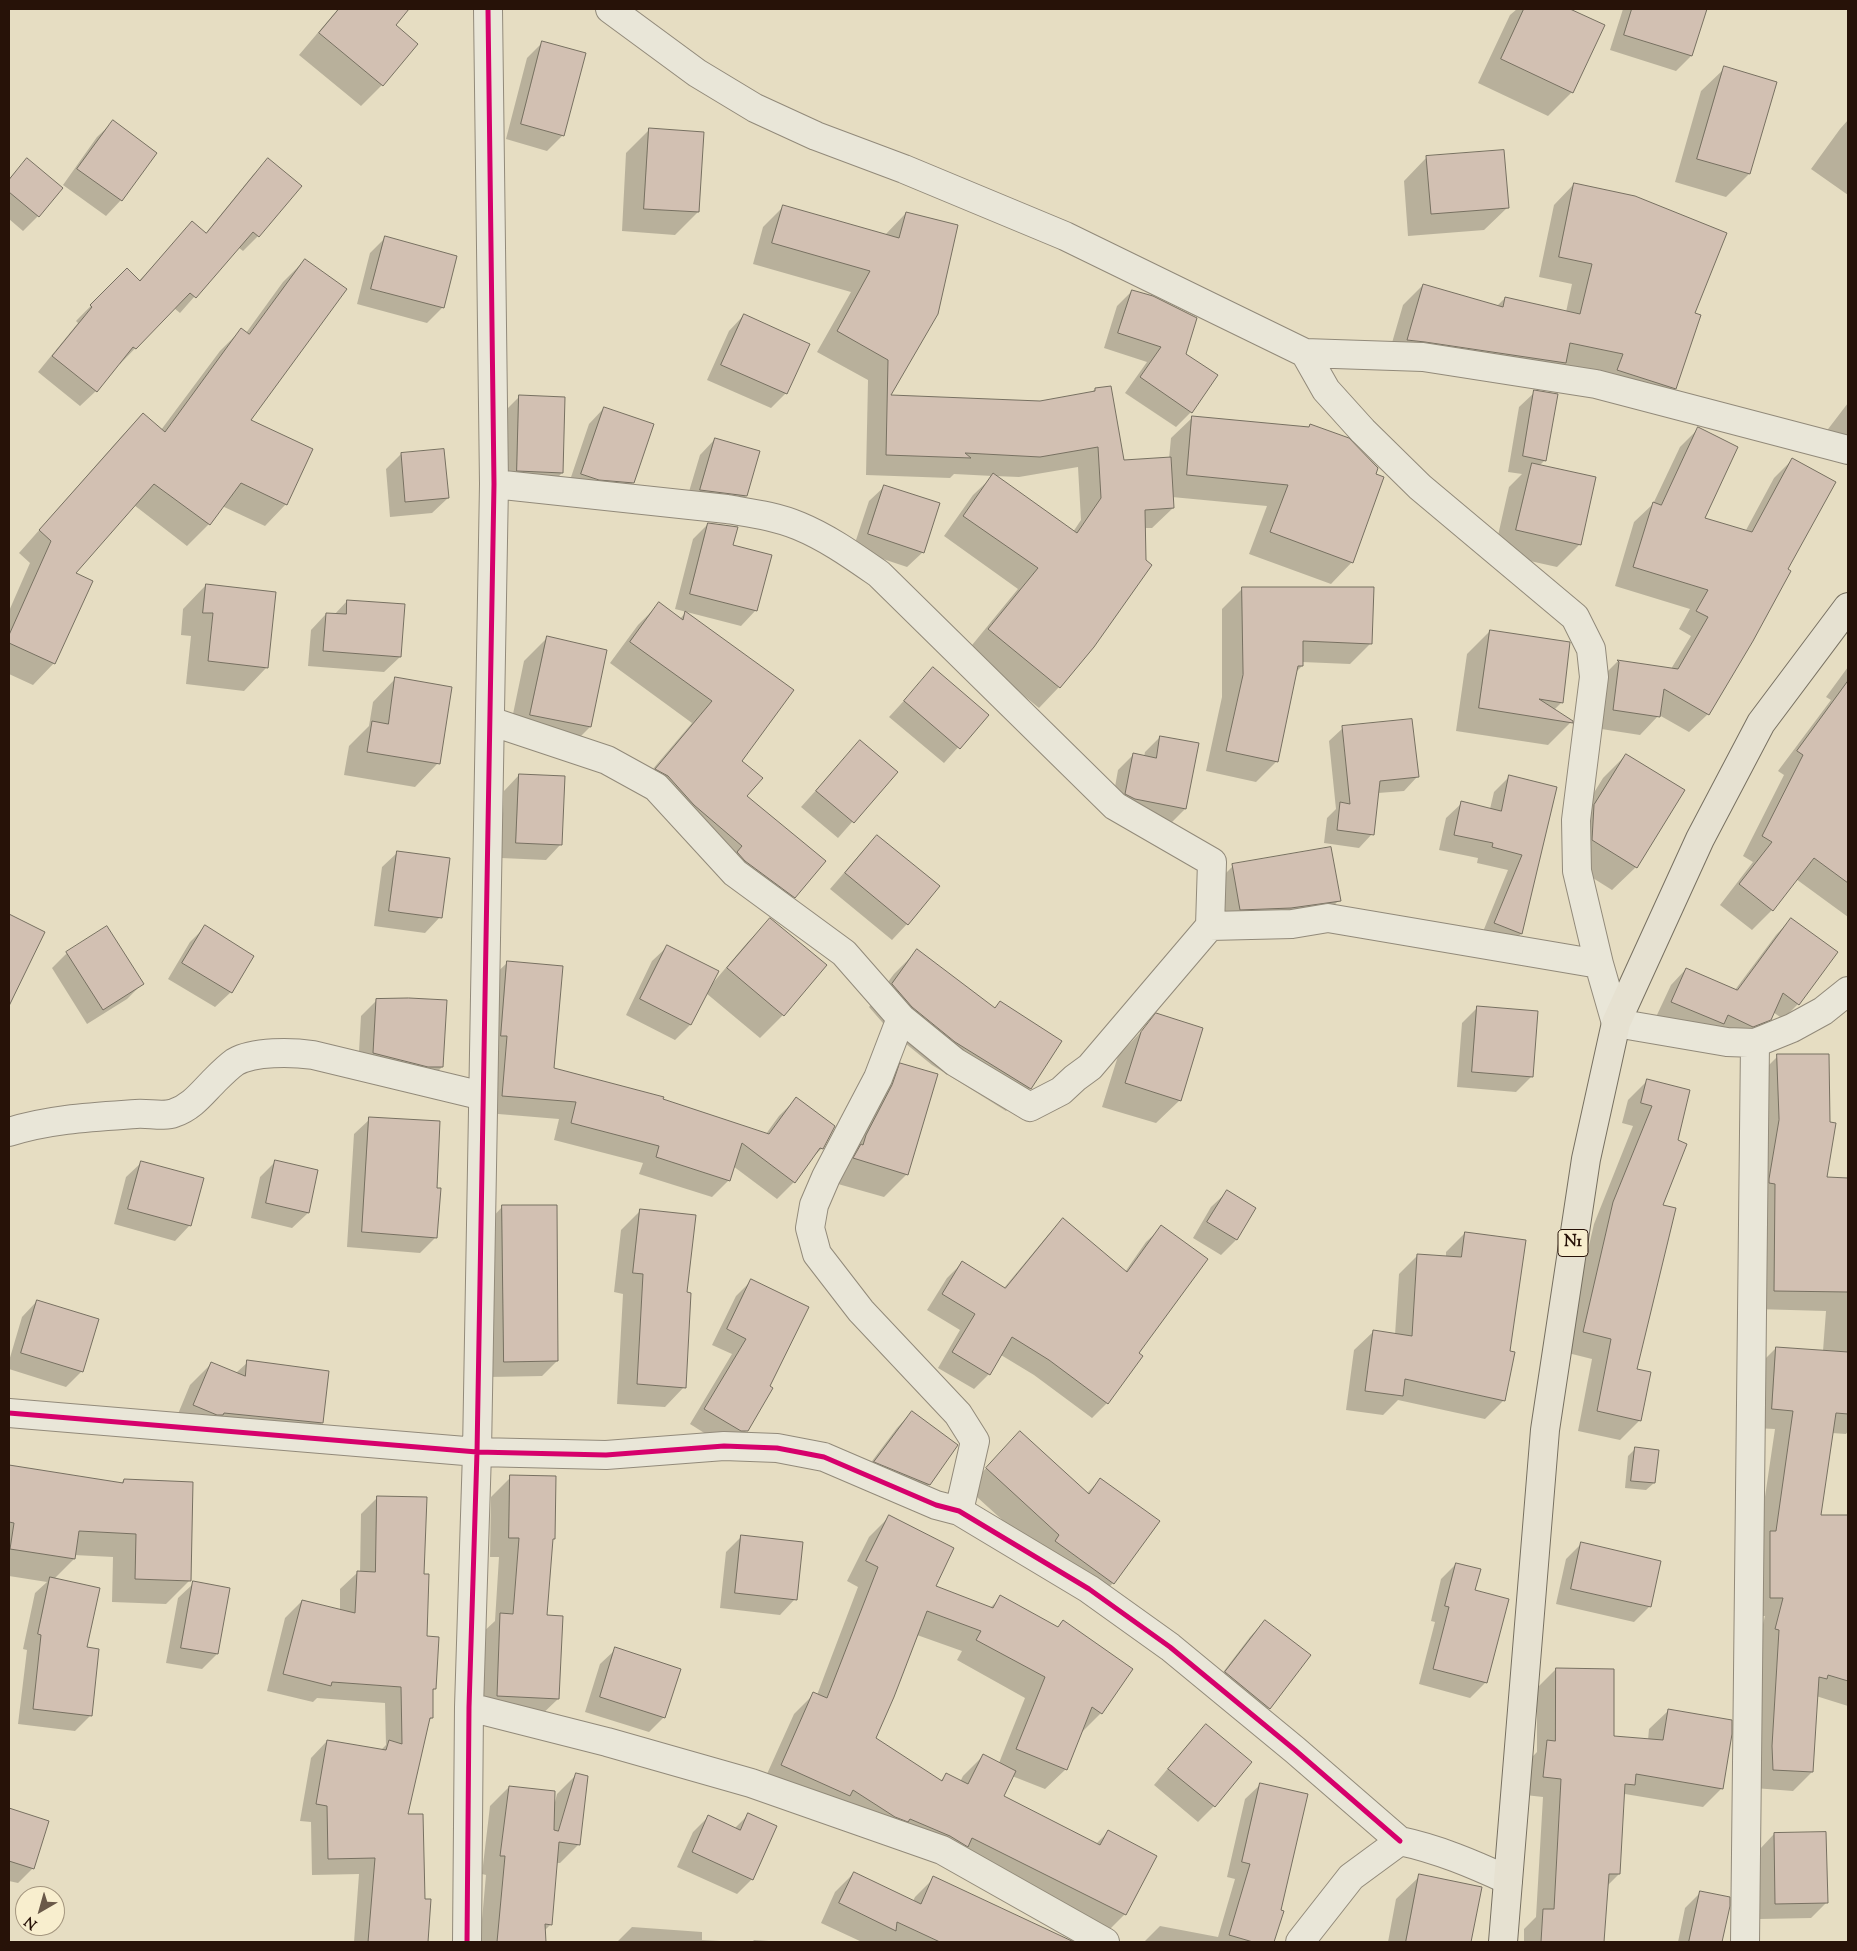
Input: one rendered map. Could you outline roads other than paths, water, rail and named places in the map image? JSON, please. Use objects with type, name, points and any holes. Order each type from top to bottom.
[{"type":"main road","name":"N1","points":[[1503,1942],[1545,1430],[1586,1159],[1616,1023],[1700,840],[1761,723],[1848,607]]},
{"type":"street","points":[[467,1942],[469,1707],[477,1452],[494,484],[488,9]]},
{"type":"street","points":[[610,9],[697,73],[755,108],[816,136],[904,169],[1064,236],[1305,353],[1423,357],[1596,384],[1848,450]]},
{"type":"street","points":[[1305,353],[1326,390],[1364,431],[1420,487],[1576,617],[1591,649],[1594,676],[1576,820],[1577,871],[1598,964],[1616,1023],[1727,1042],[1755,1043],[1792,1028],[1823,1011],[1848,991]]},
{"type":"street","points":[[490,721],[607,760],[656,788],[735,873],[844,953],[901,1018],[955,1062],[1030,1107],[1061,1091],[1090,1067],[1210,926],[1212,862],[1115,806],[879,574],[840,547],[797,525],[735,510],[494,484]]},
{"type":"street","points":[[1210,926],[1292,924],[1328,918],[1598,964]]},
{"type":"street","points":[[901,1018],[878,1078],[826,1177],[814,1205],[810,1228],[817,1254],[862,1311],[958,1414],[975,1441],[959,1511]]},
{"type":"street","points":[[1745,1942],[1755,1043]]},
{"type":"street","points":[[9,1132],[29,1126],[79,1118],[146,1113],[173,1114],[196,1101],[216,1079],[236,1062],[259,1055],[290,1052],[313,1055],[483,1096]]},
{"type":"street","points":[[9,1413],[477,1452],[606,1455],[724,1446],[777,1448],[824,1457],[936,1505],[959,1511],[1089,1588],[1170,1647],[1295,1750],[1400,1841],[1428,1847],[1508,1880]]},
{"type":"street","points":[[469,1707],[607,1742],[751,1783],[942,1850],[1105,1942]]},
{"type":"street","points":[[1300,1942],[1351,1877],[1400,1841]]}]
